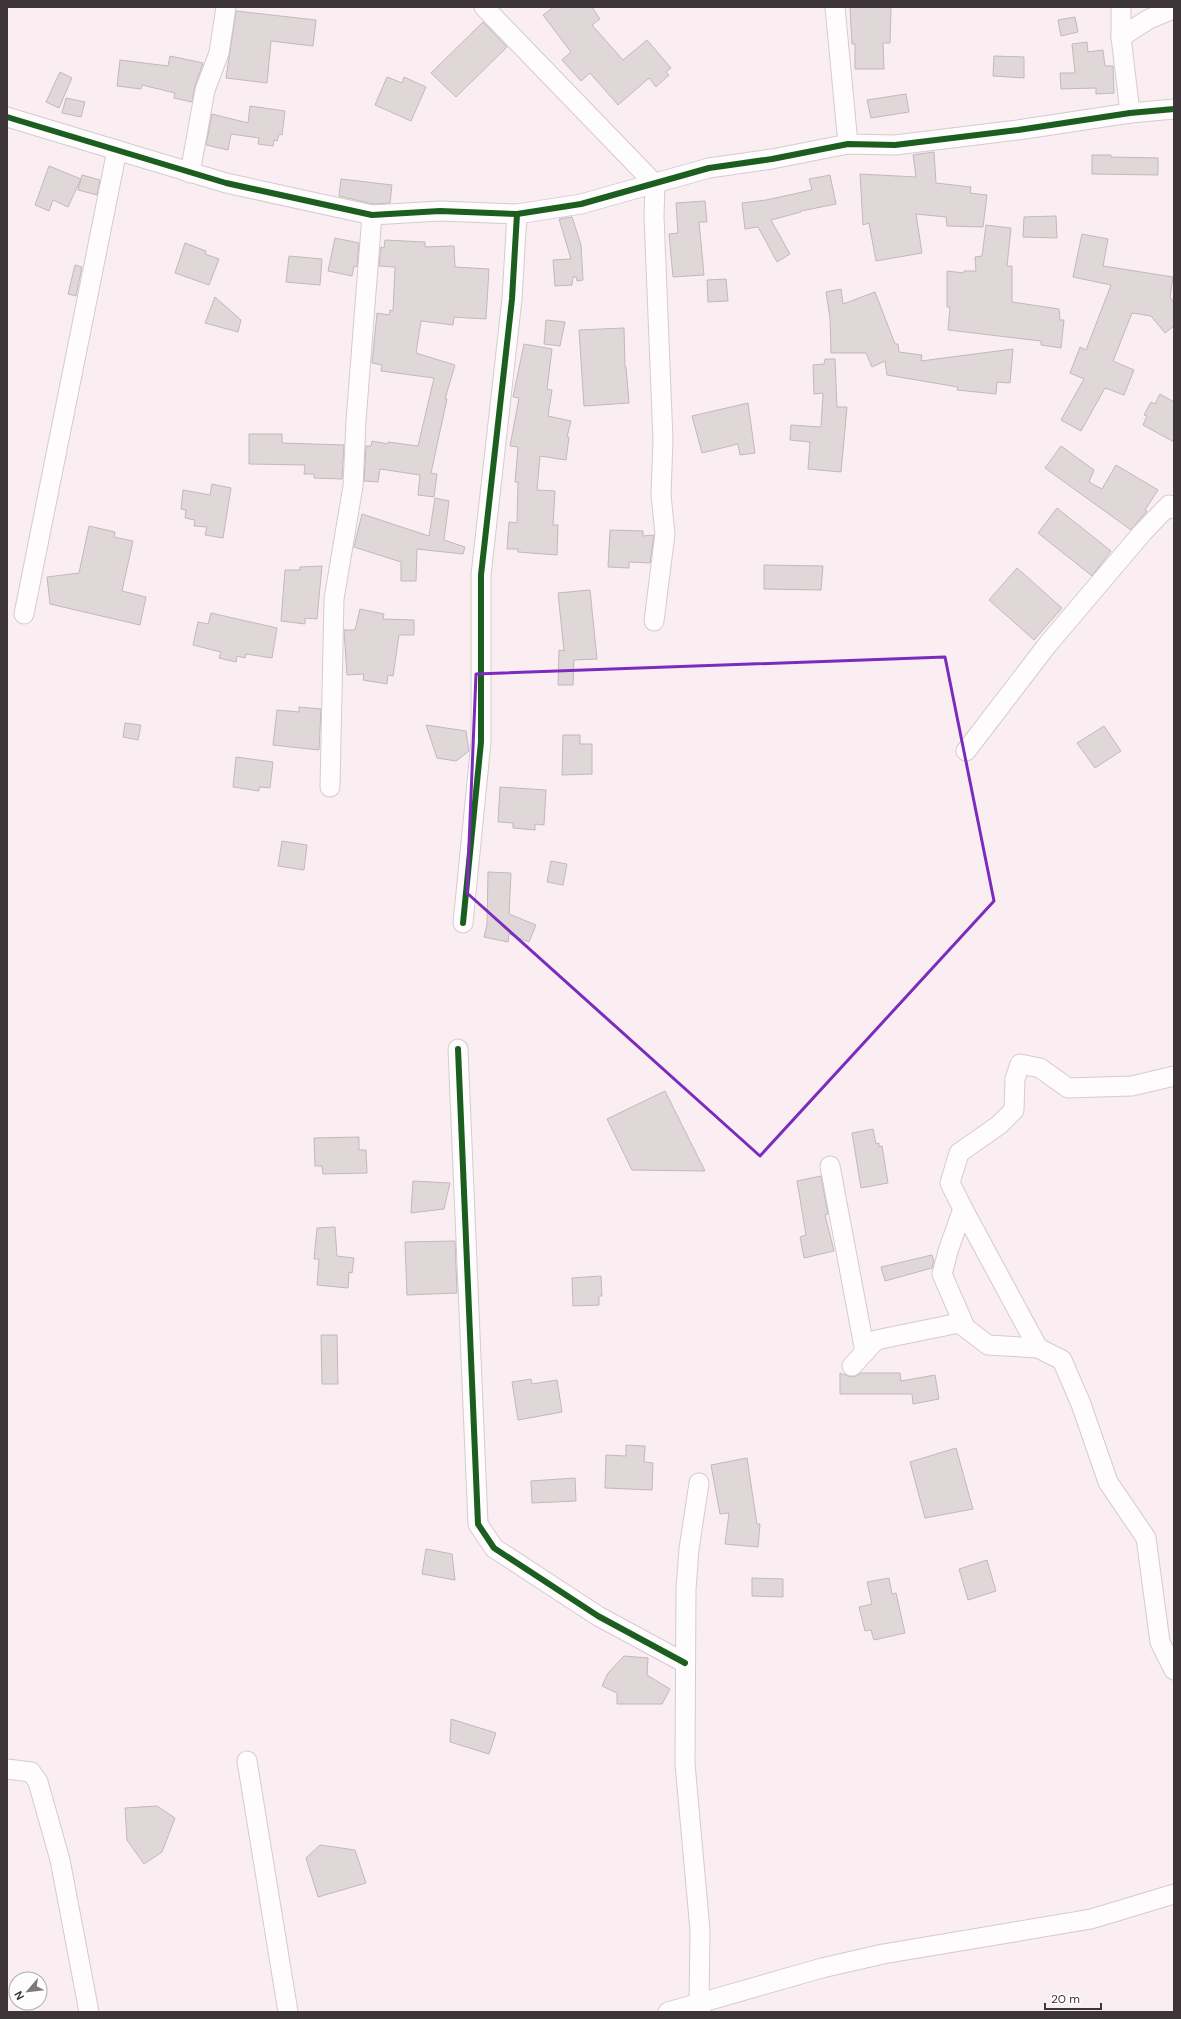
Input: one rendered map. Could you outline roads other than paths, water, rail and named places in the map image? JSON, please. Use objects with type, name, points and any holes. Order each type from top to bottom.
[{"type":"street","points":[[190,173],[204,90],[219,53],[226,7]]},
{"type":"street","points":[[484,7],[655,184],[654,216],[663,440],[661,495],[665,534],[654,622]]},
{"type":"street","points":[[834,7],[848,144]]},
{"type":"street","points":[[1121,7],[1120,36],[1130,113]]},
{"type":"street","points":[[1120,36],[1149,19],[1174,9]]},
{"type":"street","points":[[7,117],[226,183],[372,215],[440,211],[517,214],[581,204],[709,168],[772,159],[848,144],[895,145],[1018,130],[1130,113],[1174,109]]},
{"type":"street","points":[[24,614],[117,150]]},
{"type":"street","points":[[463,923],[481,742],[481,575],[512,299],[517,214]]},
{"type":"street","points":[[330,787],[334,599],[353,486],[356,421],[365,330],[372,215]]},
{"type":"street","points":[[966,752],[1048,644],[1143,532],[1169,505],[1174,509]]},
{"type":"street","points":[[458,1049],[478,1524],[494,1548],[598,1616],[685,1664]]},
{"type":"street","points":[[1038,1348],[950,1182],[959,1153],[999,1125],[1014,1110],[1015,1079],[1020,1064],[1040,1068],[1068,1088],[1132,1086],[1174,1076]]},
{"type":"street","points":[[830,1166],[865,1352]]},
{"type":"street","points":[[963,1209],[949,1248],[942,1274],[965,1327]]},
{"type":"street","points":[[852,1366],[876,1340],[959,1323],[988,1345],[1038,1348],[1062,1360],[1081,1404],[1108,1482],[1146,1538],[1160,1642],[1174,1670]]},
{"type":"street","points":[[699,1483],[689,1549],[686,1589],[684,1764],[700,1930],[700,2008]]},
{"type":"street","points":[[247,1761],[288,2012]]},
{"type":"street","points":[[7,1769],[18,1768],[31,1772],[38,1782],[60,1860],[89,2012]]},
{"type":"street","points":[[668,2012],[700,2008],[822,1968],[882,1954],[1091,1919],[1174,1894]]}]
